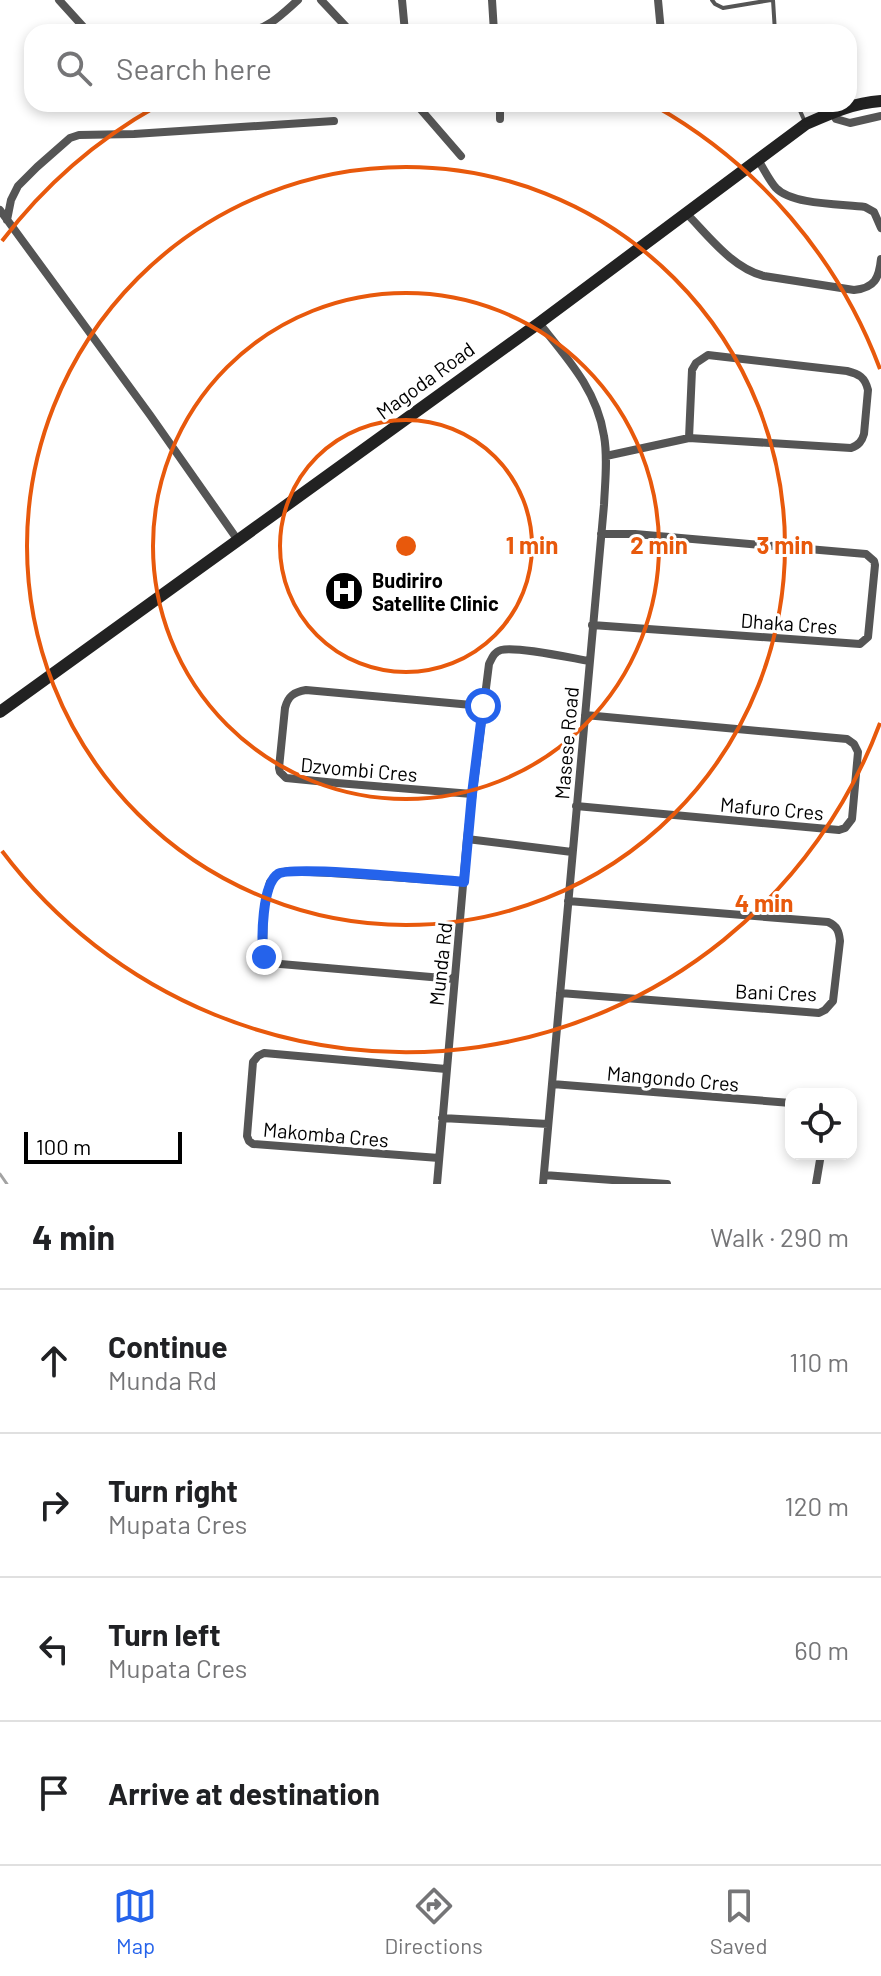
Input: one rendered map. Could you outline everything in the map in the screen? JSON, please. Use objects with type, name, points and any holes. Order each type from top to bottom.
[{"type":"street","points":[[59,0],[81,24]]},
{"type":"street","points":[[271,24],[298,0]]},
{"type":"street","points":[[321,0],[344,24]]},
{"type":"street","points":[[402,0],[404,24]]},
{"type":"street","points":[[492,0],[494,24]]},
{"type":"street","points":[[658,0],[660,24]]},
{"type":"street","name":"Magoda Road","points":[[857,103],[881,101]]},
{"type":"street","points":[[423,112],[461,156]]},
{"type":"street","points":[[500,112],[500,119]]},
{"type":"street","points":[[832,112],[836,119],[850,123],[881,116]]},
{"type":"street","name":"Magoda Road","points":[[0,712],[539,323],[806,124],[832,112]]},
{"type":"street","points":[[7,220],[18,186],[70,138],[79,135],[334,121]]},
{"type":"street","points":[[758,160],[776,188],[783,193],[798,199],[865,207],[874,212],[881,228]]},
{"type":"street","points":[[0,210],[237,539]]},
{"type":"street","points":[[686,213],[736,262],[764,276],[860,290],[874,283],[879,276],[881,259]]},
{"type":"street","name":"Masese Road","points":[[539,323],[573,365],[594,399],[606,456],[543,1180]]},
{"type":"street","points":[[606,456],[689,438],[851,448],[858,445],[864,434],[868,390],[858,374],[847,371],[708,355],[692,370],[689,438]]},
{"type":"street","name":"Dhaka Cres","points":[[592,625],[860,644],[868,637],[874,579],[874,561],[866,554],[635,534],[601,534]]},
{"type":"street","name":"Munda Rd","points":[[437,1184],[467,839],[489,664],[499,651],[519,650],[589,661]]},
{"type":"street","name":"Dzvombi Cres","points":[[472,794],[286,778],[279,768],[285,708],[292,694],[306,690],[483,706]]},
{"type":"street","name":"Mafuro Cres","points":[[576,806],[839,830],[852,819],[856,779],[858,752],[847,739],[585,715]]},
{"type":"street","points":[[467,839],[572,852]]},
{"type":"street","points":[[454,979],[269,963],[265,961],[263,953],[264,907],[270,882],[284,871],[464,882]]},
{"type":"street","name":"Bani Cres","points":[[560,993],[819,1013],[833,1001],[840,941],[835,925],[828,922],[568,901]]},
{"type":"street","name":"Makomba Cres","points":[[439,1158],[253,1144],[247,1136],[253,1062],[264,1053],[446,1069]]},
{"type":"street","name":"Mangondo Cres","points":[[552,1084],[785,1103]]},
{"type":"street","points":[[442,1118],[548,1124]]},
{"type":"street","points":[[816,1184],[820,1160]]},
{"type":"street","points":[[543,1180],[667,1184]]},
{"type":"lane","points":[[712,0],[723,8],[772,0],[774,24]]},
{"type":"lane","points":[[801,112],[806,124]]},
{"type":"waterway","points":[[0,1174],[7,1184]]},
{"type":"place","name":"Budiriro Satellite Clinic","points":[[344,591]]},
{"type":"route","points":[[264,957],[264,907],[270,882],[284,871],[464,882],[483,706]]}]
